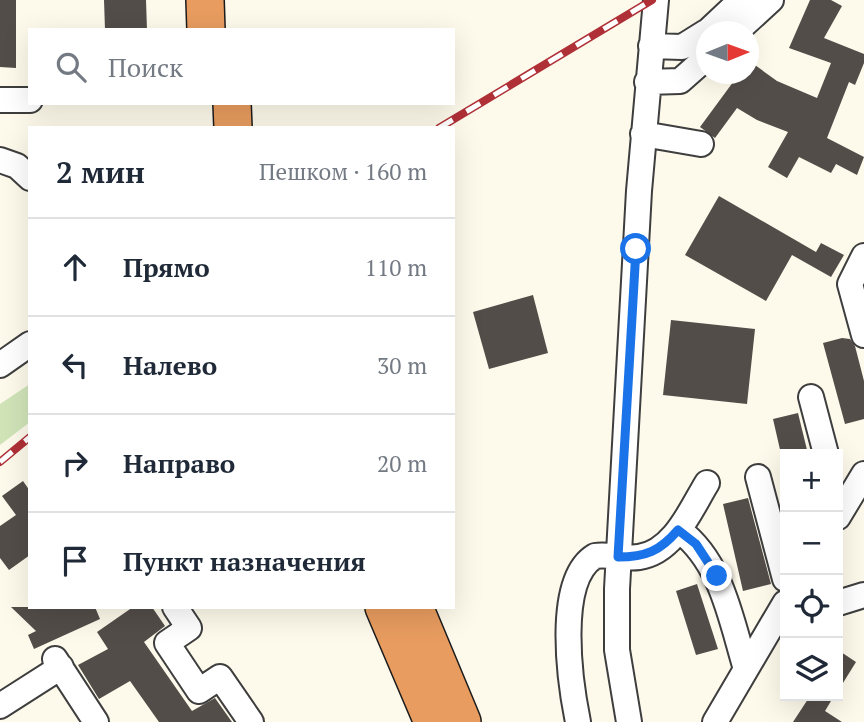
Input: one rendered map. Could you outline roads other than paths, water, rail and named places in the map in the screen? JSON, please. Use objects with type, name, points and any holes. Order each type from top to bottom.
[{"type":"highway","points":[[205,0],[206,28]]},
{"type":"highway","points":[[230,0],[231,28]]},
{"type":"highway","points":[[207,105],[208,126]]},
{"type":"highway","points":[[232,105],[233,126]]},
{"type":"highway","points":[[385,609],[433,722]]},
{"type":"highway","points":[[415,609],[462,722]]},
{"type":"street","points":[[629,722],[617,650],[618,557],[643,134],[656,0]]},
{"type":"street","points":[[719,21],[741,0]]},
{"type":"street","points":[[748,21],[771,0]]},
{"type":"street","points":[[651,46],[682,47],[696,39]]},
{"type":"street","points":[[648,82],[680,81],[696,67]]},
{"type":"street","points":[[0,100],[28,100]]},
{"type":"street","points":[[643,134],[701,144]]},
{"type":"street","points":[[0,160],[17,166],[28,176]]},
{"type":"street","points":[[864,256],[850,285],[864,335]]},
{"type":"street","points":[[0,365],[28,345]]},
{"type":"street","points":[[811,397],[825,449]]},
{"type":"street","points":[[843,504],[864,474]]},
{"type":"street","points":[[758,477],[784,575]]},
{"type":"street","points":[[578,722],[569,653],[576,579],[582,567],[595,556],[649,555],[667,543],[707,483]]},
{"type":"street","points":[[678,530],[696,544],[717,576],[746,669]]},
{"type":"street","points":[[843,601],[864,595]]},
{"type":"street","points":[[176,609],[189,628],[167,643],[199,691],[220,677],[251,722]]},
{"type":"street","points":[[715,722],[746,669],[779,623]]},
{"type":"street","points":[[0,706],[58,663],[96,722]]},
{"type":"railway","points":[[442,126],[652,0]]},
{"type":"railway","points":[[0,462],[28,439]]}]
